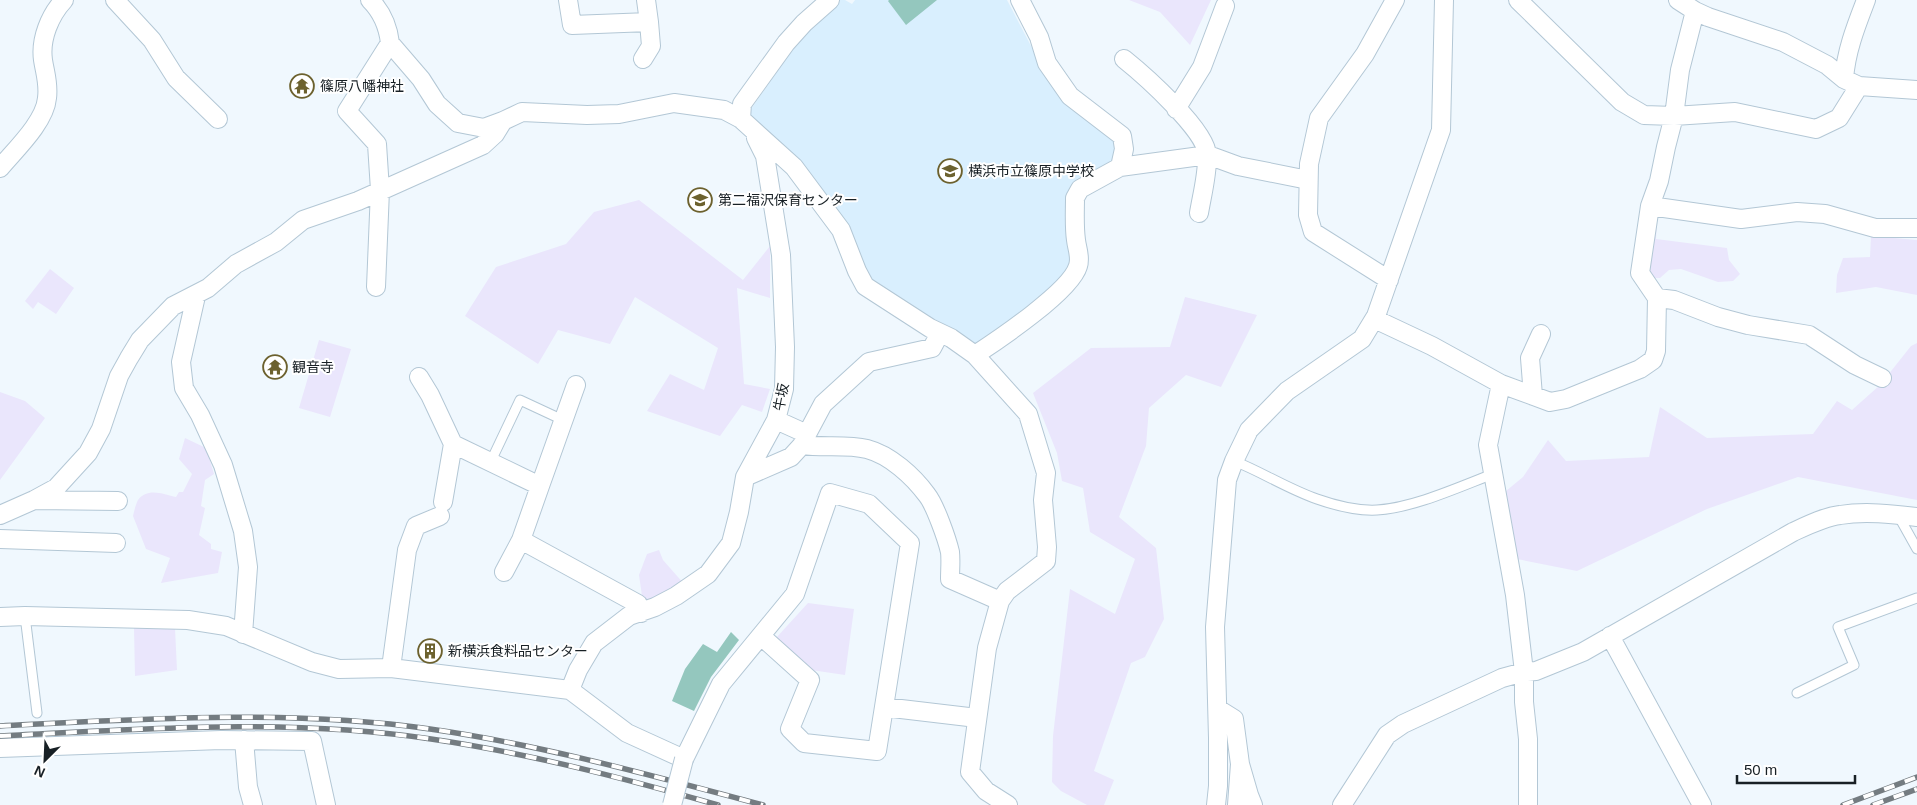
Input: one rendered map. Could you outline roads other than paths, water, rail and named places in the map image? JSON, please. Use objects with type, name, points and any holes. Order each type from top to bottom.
[{"type":"street","points":[[0,168],[42,115],[48,99],[47,77],[43,62],[43,44],[56,9],[64,0]]},
{"type":"street","points":[[115,0],[152,40],[176,78],[218,119]]},
{"type":"street","points":[[370,0],[380,10],[389,34],[390,43],[422,79],[437,104],[458,123],[484,128],[504,122],[522,112],[587,115],[619,114],[674,103],[724,110],[746,124],[794,167],[840,230],[865,286],[930,328],[951,338],[975,355],[1028,414],[1046,473],[1043,500],[1048,548],[1046,560],[1007,591],[1000,601],[987,648],[970,772],[986,791],[1008,805]]},
{"type":"street","points":[[568,0],[572,25],[649,22]]},
{"type":"street","points":[[643,58],[651,46],[646,0]]},
{"type":"street","points":[[746,124],[742,104],[786,43],[804,23],[830,0]]},
{"type":"street","points":[[1020,0],[1038,36],[1047,63],[1070,96],[1122,136],[1124,149],[1120,167]]},
{"type":"street","points":[[1389,280],[1313,232],[1308,215],[1308,180],[1309,164],[1320,118],[1365,54],[1395,0]]},
{"type":"street","points":[[1216,805],[1218,786],[1218,709],[1215,627],[1227,480],[1234,461],[1250,430],[1272,405],[1287,391],[1362,339],[1376,316],[1441,130],[1444,0]]},
{"type":"street","points":[[1518,0],[1622,102],[1644,115],[1674,116],[1735,112],[1816,129],[1839,118],[1852,82],[1846,60],[1850,41],[1866,0]]},
{"type":"street","points":[[1678,0],[1695,12],[1783,42],[1827,65],[1852,82],[1917,90]]},
{"type":"street","points":[[1176,109],[1202,67],[1225,6]]},
{"type":"street","points":[[1376,316],[1381,322],[1432,346],[1501,384],[1550,402],[1566,399],[1640,368],[1653,360],[1656,351],[1657,298],[1640,273],[1650,206],[1659,181],[1674,116],[1680,70],[1695,12]]},
{"type":"street","points":[[376,287],[380,190],[377,144],[347,111],[390,43]]},
{"type":"street","points":[[1124,59],[1152,82],[1205,144],[1208,155],[1199,213]]},
{"type":"street","points":[[0,515],[56,488],[88,453],[101,429],[119,376],[140,340],[173,306],[196,296],[236,264],[276,242],[303,220],[358,201],[483,145],[504,122]]},
{"type":"street","name":"牛坂","points":[[570,690],[578,670],[594,643],[629,616],[641,613],[676,596],[708,574],[731,543],[745,477],[776,420],[784,389],[785,347],[781,255],[765,156],[746,124]]},
{"type":"street","points":[[975,355],[996,342],[1046,303],[1075,272],[1079,265],[1080,254],[1076,240],[1075,198],[1077,192],[1120,167],[1208,155],[1238,166],[1308,180]]},
{"type":"street","points":[[1650,206],[1741,219],[1797,212],[1825,214],[1875,228],[1917,228]]},
{"type":"street","points":[[196,296],[181,362],[184,388],[200,415],[223,465],[243,531],[248,567],[243,634]]},
{"type":"street","points":[[1657,298],[1674,300],[1718,317],[1748,325],[1809,335],[1856,365],[1882,378]]},
{"type":"street","points":[[745,477],[791,456],[804,440],[823,404],[869,362],[932,348],[940,333]]},
{"type":"street","points":[[1532,396],[1530,358],[1541,334]]},
{"type":"street","points":[[391,668],[407,550],[416,526],[442,509],[453,444],[430,395],[419,377]]},
{"type":"street","points":[[1501,384],[1488,445],[1515,595],[1524,672],[1524,702],[1528,739],[1528,805]]},
{"type":"street","points":[[504,572],[521,540],[576,385]]},
{"type":"street","points":[[776,420],[804,440],[822,448],[854,446],[886,457],[899,467],[928,496],[936,513],[950,552],[950,579],[1000,601]]},
{"type":"street","points":[[453,444],[540,486]]},
{"type":"street","points":[[672,805],[684,759],[721,684],[794,594],[830,492],[869,504],[910,543],[877,751],[804,743],[790,729],[810,680],[761,636]]},
{"type":"street","points":[[34,500],[118,501]]},
{"type":"street","points":[[1342,805],[1387,735],[1424,713],[1502,678],[1524,672],[1536,672],[1583,652],[1793,532],[1816,522],[1839,515],[1863,514],[1898,515],[1917,518]]},
{"type":"street","points":[[0,539],[112,538]]},
{"type":"street","points":[[521,540],[638,604],[641,613]]},
{"type":"street","points":[[0,617],[188,620],[226,626],[312,662],[338,669],[391,668],[570,690],[627,733],[684,759]]},
{"type":"street","points":[[1610,636],[1702,805]]},
{"type":"street","points":[[884,707],[977,718]]},
{"type":"street","points":[[1218,709],[1234,719],[1240,764],[1248,795],[1253,805]]},
{"type":"street","points":[[0,748],[244,740],[312,741],[326,805]]},
{"type":"street","points":[[244,740],[248,787],[253,805]]},
{"type":"street","points":[[1237,805],[1240,764]]},
{"type":"lane","points":[[491,461],[520,400],[563,420]]},
{"type":"lane","points":[[1234,461],[1317,499],[1349,507],[1376,510],[1402,505],[1442,493],[1493,474]]},
{"type":"lane","points":[[1898,515],[1917,549]]},
{"type":"lane","points":[[1797,693],[1854,665],[1838,627],[1917,598]]},
{"type":"lane","points":[[25,616],[37,712]]},
{"type":"railway","points":[[0,726],[215,717],[270,717],[377,723],[430,729],[556,752],[763,805]]},
{"type":"railway","points":[[0,736],[216,727],[323,729],[377,733],[431,739],[503,751],[611,776],[718,805]]},
{"type":"railway","points":[[1843,805],[1917,777]]},
{"type":"railway","points":[[1873,805],[1917,789]]},
{"type":"place","name":"篠原八幡神社","points":[[302,86]]},
{"type":"place","name":"横浜市立篠原中学校","points":[[950,171]]},
{"type":"place","name":"第二福沢保育センター","points":[[700,200]]},
{"type":"place","name":"観音寺","points":[[275,367]]},
{"type":"place","name":"新横浜食料品センター","points":[[430,651]]}]
